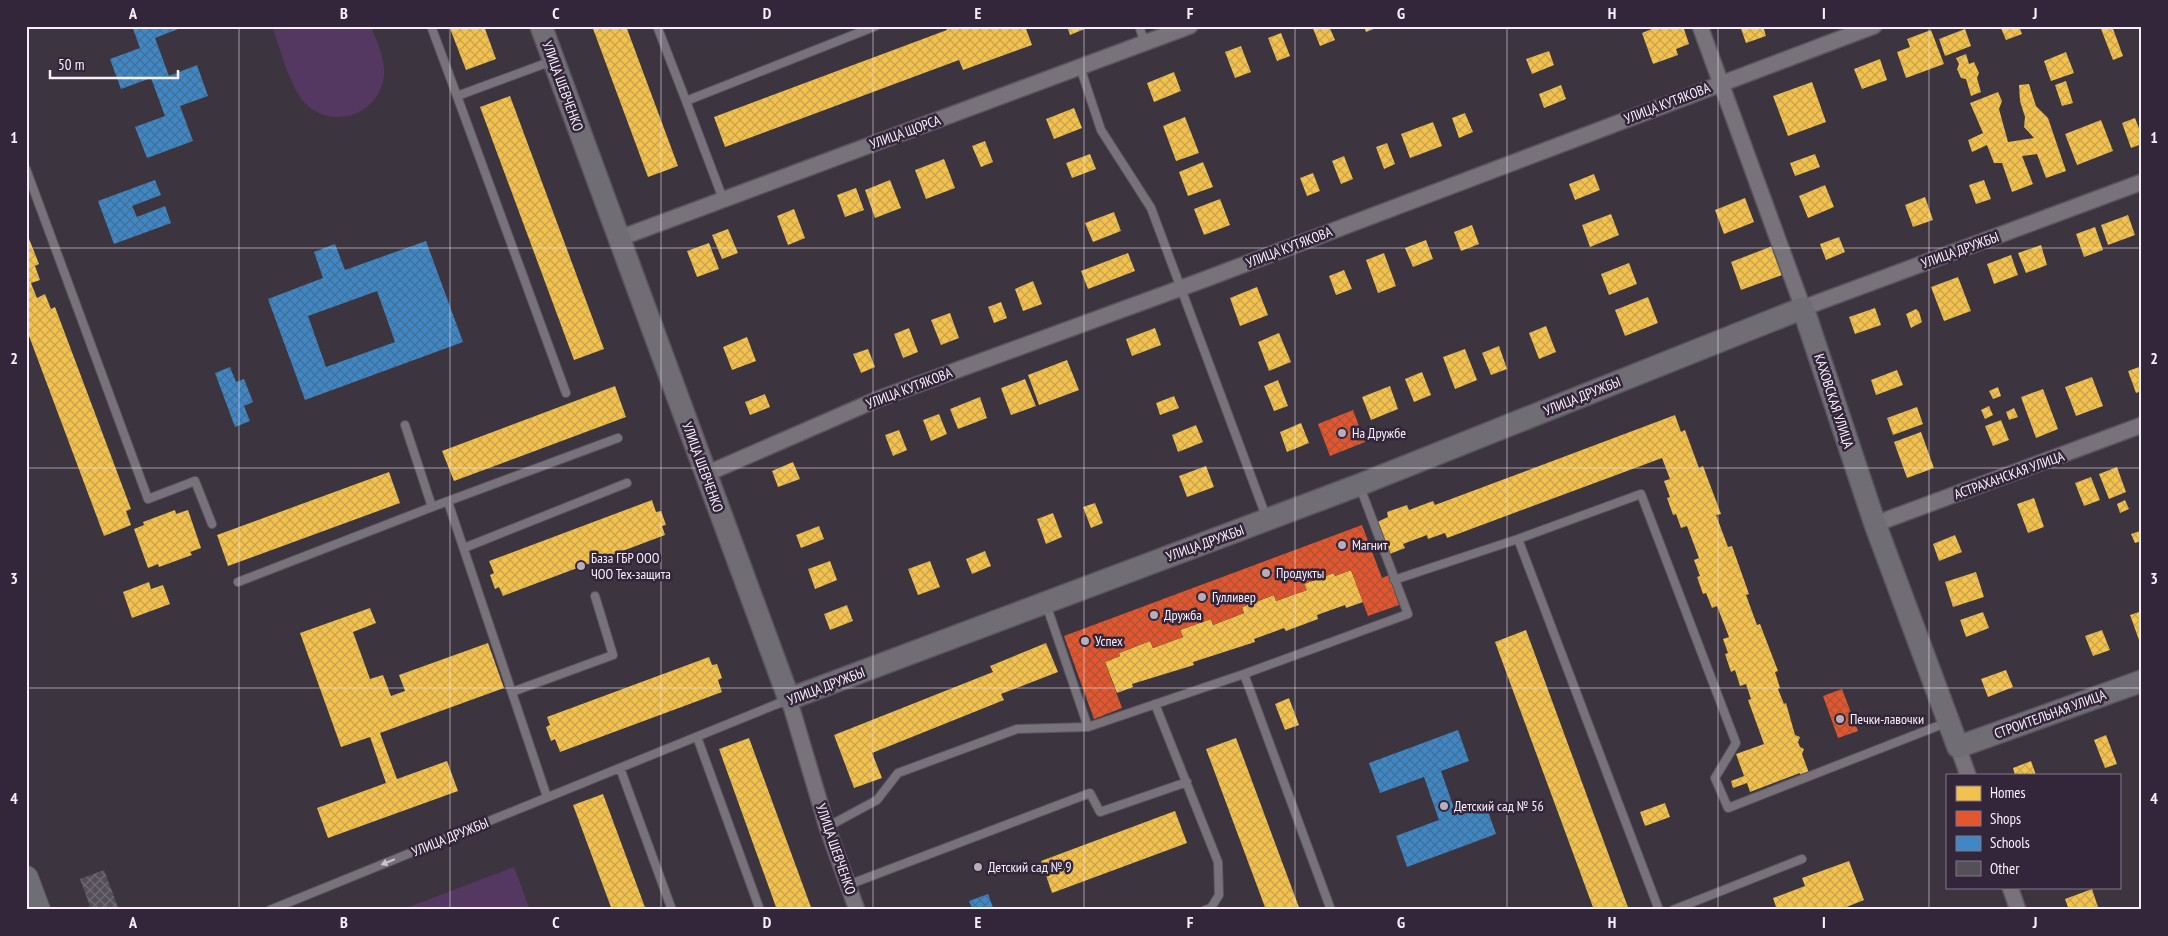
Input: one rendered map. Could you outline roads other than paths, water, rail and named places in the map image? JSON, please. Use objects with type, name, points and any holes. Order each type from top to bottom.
[{"type":"main road","points":[[26,878],[38,910]]},
{"type":"street","name":"УЛИЦА ШЕВЧЕНКО","points":[[541,26],[789,700],[827,827],[857,910]]},
{"type":"street","name":"УЛИЦА ЩОРСА","points":[[620,238],[1190,26]]},
{"type":"street","name":"КАХОВСКАЯ УЛИЦА","points":[[1700,26],[1803,308],[1875,524],[1968,774]]},
{"type":"street","name":"УЛИЦА КУТЯКОВА","points":[[706,474],[878,399],[1181,288],[1874,26]]},
{"type":"street","name":"УЛИЦА ДРУЖБЫ","points":[[789,700],[1359,485],[1803,308],[2142,182]]},
{"type":"street","name":"АСТРАХАНСКАЯ УЛИЦА","points":[[1875,524],[2142,425]]},
{"type":"street","name":"СТРОИТЕЛЬНАЯ УЛИЦА","points":[[1958,747],[2142,681]]},
{"type":"street","points":[[2010,888],[2018,910]]},
{"type":"lane","points":[[431,26],[566,393]]},
{"type":"lane","points":[[657,26],[723,199]]},
{"type":"lane","points":[[686,101],[876,26]]},
{"type":"lane","points":[[1139,26],[1145,43]]},
{"type":"lane","points":[[457,96],[554,60]]},
{"type":"lane","points":[[1080,67],[1101,130],[1151,208],[1267,519]]},
{"type":"lane","points":[[26,168],[148,499],[196,481],[212,524]]},
{"type":"lane","points":[[405,425],[432,507]]},
{"type":"lane","points":[[238,582],[618,438]]},
{"type":"lane","points":[[464,548],[627,483]]},
{"type":"lane","points":[[827,827],[877,800],[898,773],[1017,729],[1088,727],[1244,674],[1408,614],[1359,485]]},
{"type":"lane","points":[[1394,580],[1518,539],[1641,494],[1736,743],[1715,778],[1728,808],[1949,722]]},
{"type":"lane","points":[[448,502],[547,798]]},
{"type":"lane","points":[[1518,539],[1659,910]]},
{"type":"lane","points":[[512,692],[613,655],[595,596]]},
{"type":"lane","points":[[1045,602],[1088,727]]},
{"type":"lane","points":[[1244,674],[1331,910]]},
{"type":"lane","name":"УЛИЦА ДРУЖБЫ","points":[[270,910],[789,700]]},
{"type":"lane","points":[[1156,704],[1218,862],[1218,895],[1211,908],[1205,910]]},
{"type":"lane","points":[[697,737],[760,910]]},
{"type":"lane","points":[[620,768],[672,910]]},
{"type":"lane","points":[[848,885],[1090,793],[1100,812],[1187,782]]},
{"type":"lane","points":[[1673,910],[1802,859]]},
{"type":"place","name":"На Дружбе","points":[[1342,433]]},
{"type":"place","name":"Магнит","points":[[1342,545]]},
{"type":"place","name":"База ГБР ООО ЧОО Тех-защита","points":[[581,566]]},
{"type":"place","name":"Продукты","points":[[1266,573]]},
{"type":"place","name":"Гулливер","points":[[1202,597]]},
{"type":"place","name":"Дружба","points":[[1154,615]]},
{"type":"place","name":"Успех","points":[[1085,641]]},
{"type":"place","name":"Печки-лавочки","points":[[1840,719]]},
{"type":"place","name":"Детский сад № 56","points":[[1444,806]]},
{"type":"place","name":"Детский сад № 9","points":[[978,867]]}]
